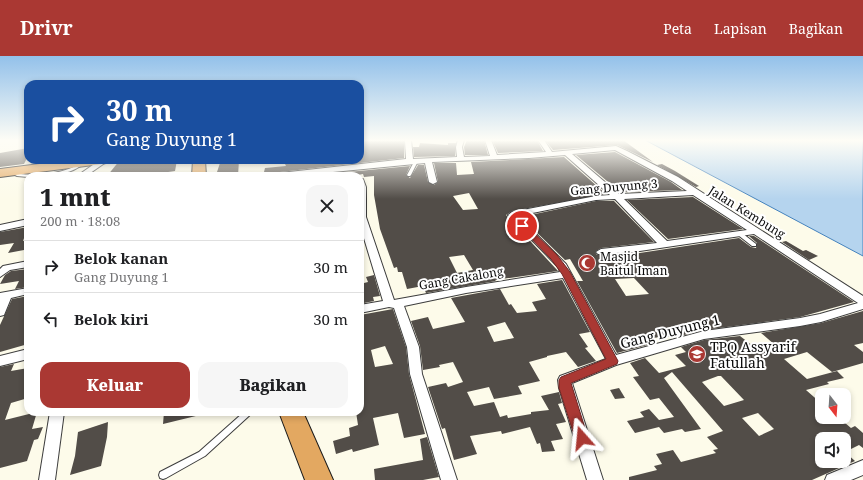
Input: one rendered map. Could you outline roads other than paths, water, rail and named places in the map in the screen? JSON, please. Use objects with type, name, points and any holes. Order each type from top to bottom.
[{"type":"highway","points":[[36,172],[74,164]]},
{"type":"highway","points":[[0,173],[24,174]]},
{"type":"highway","points":[[293,416],[319,480]]},
{"type":"street","points":[[428,160],[433,182]]},
{"type":"street","points":[[314,172],[435,160]]},
{"type":"street","points":[[575,160],[616,196],[664,244]]},
{"type":"street","name":"Jalan Kembung","points":[[639,160],[675,179],[863,301]]},
{"type":"street","points":[[87,172],[99,164]]},
{"type":"street","points":[[353,164],[356,172]]},
{"type":"street","name":"Gang Duyung 3","points":[[567,274],[554,257],[512,215],[583,199],[616,196],[695,193]]},
{"type":"street","points":[[364,222],[417,362],[416,374],[449,480]]},
{"type":"street","points":[[0,228],[24,223]]},
{"type":"street","points":[[601,252],[756,231]]},
{"type":"street","points":[[0,274],[7,268],[24,265]]},
{"type":"street","points":[[567,274],[613,361]]},
{"type":"street","name":"Gang Cakalong","points":[[364,308],[567,274]]},
{"type":"street","points":[[0,312],[4,296],[24,292]]},
{"type":"street","name":"Gang Duyung 1","points":[[595,480],[566,388],[565,380],[613,361],[704,335],[800,322],[821,318],[863,305]]},
{"type":"street","points":[[0,361],[24,355]]},
{"type":"street","points":[[47,480],[56,416]]},
{"type":"street","points":[[833,480],[863,467]]},
{"type":"lane","points":[[409,175],[413,161]]},
{"type":"lane","points":[[740,234],[754,245]]},
{"type":"lane","points":[[163,475],[202,454],[245,416]]},
{"type":"water","points":[[682,160],[863,160],[863,256]]},
{"type":"place","name":"Masjid Baitul Iman","points":[[587,263]]},
{"type":"place","name":"TPQ Assyarif Fatullah","points":[[697,354]]}]
